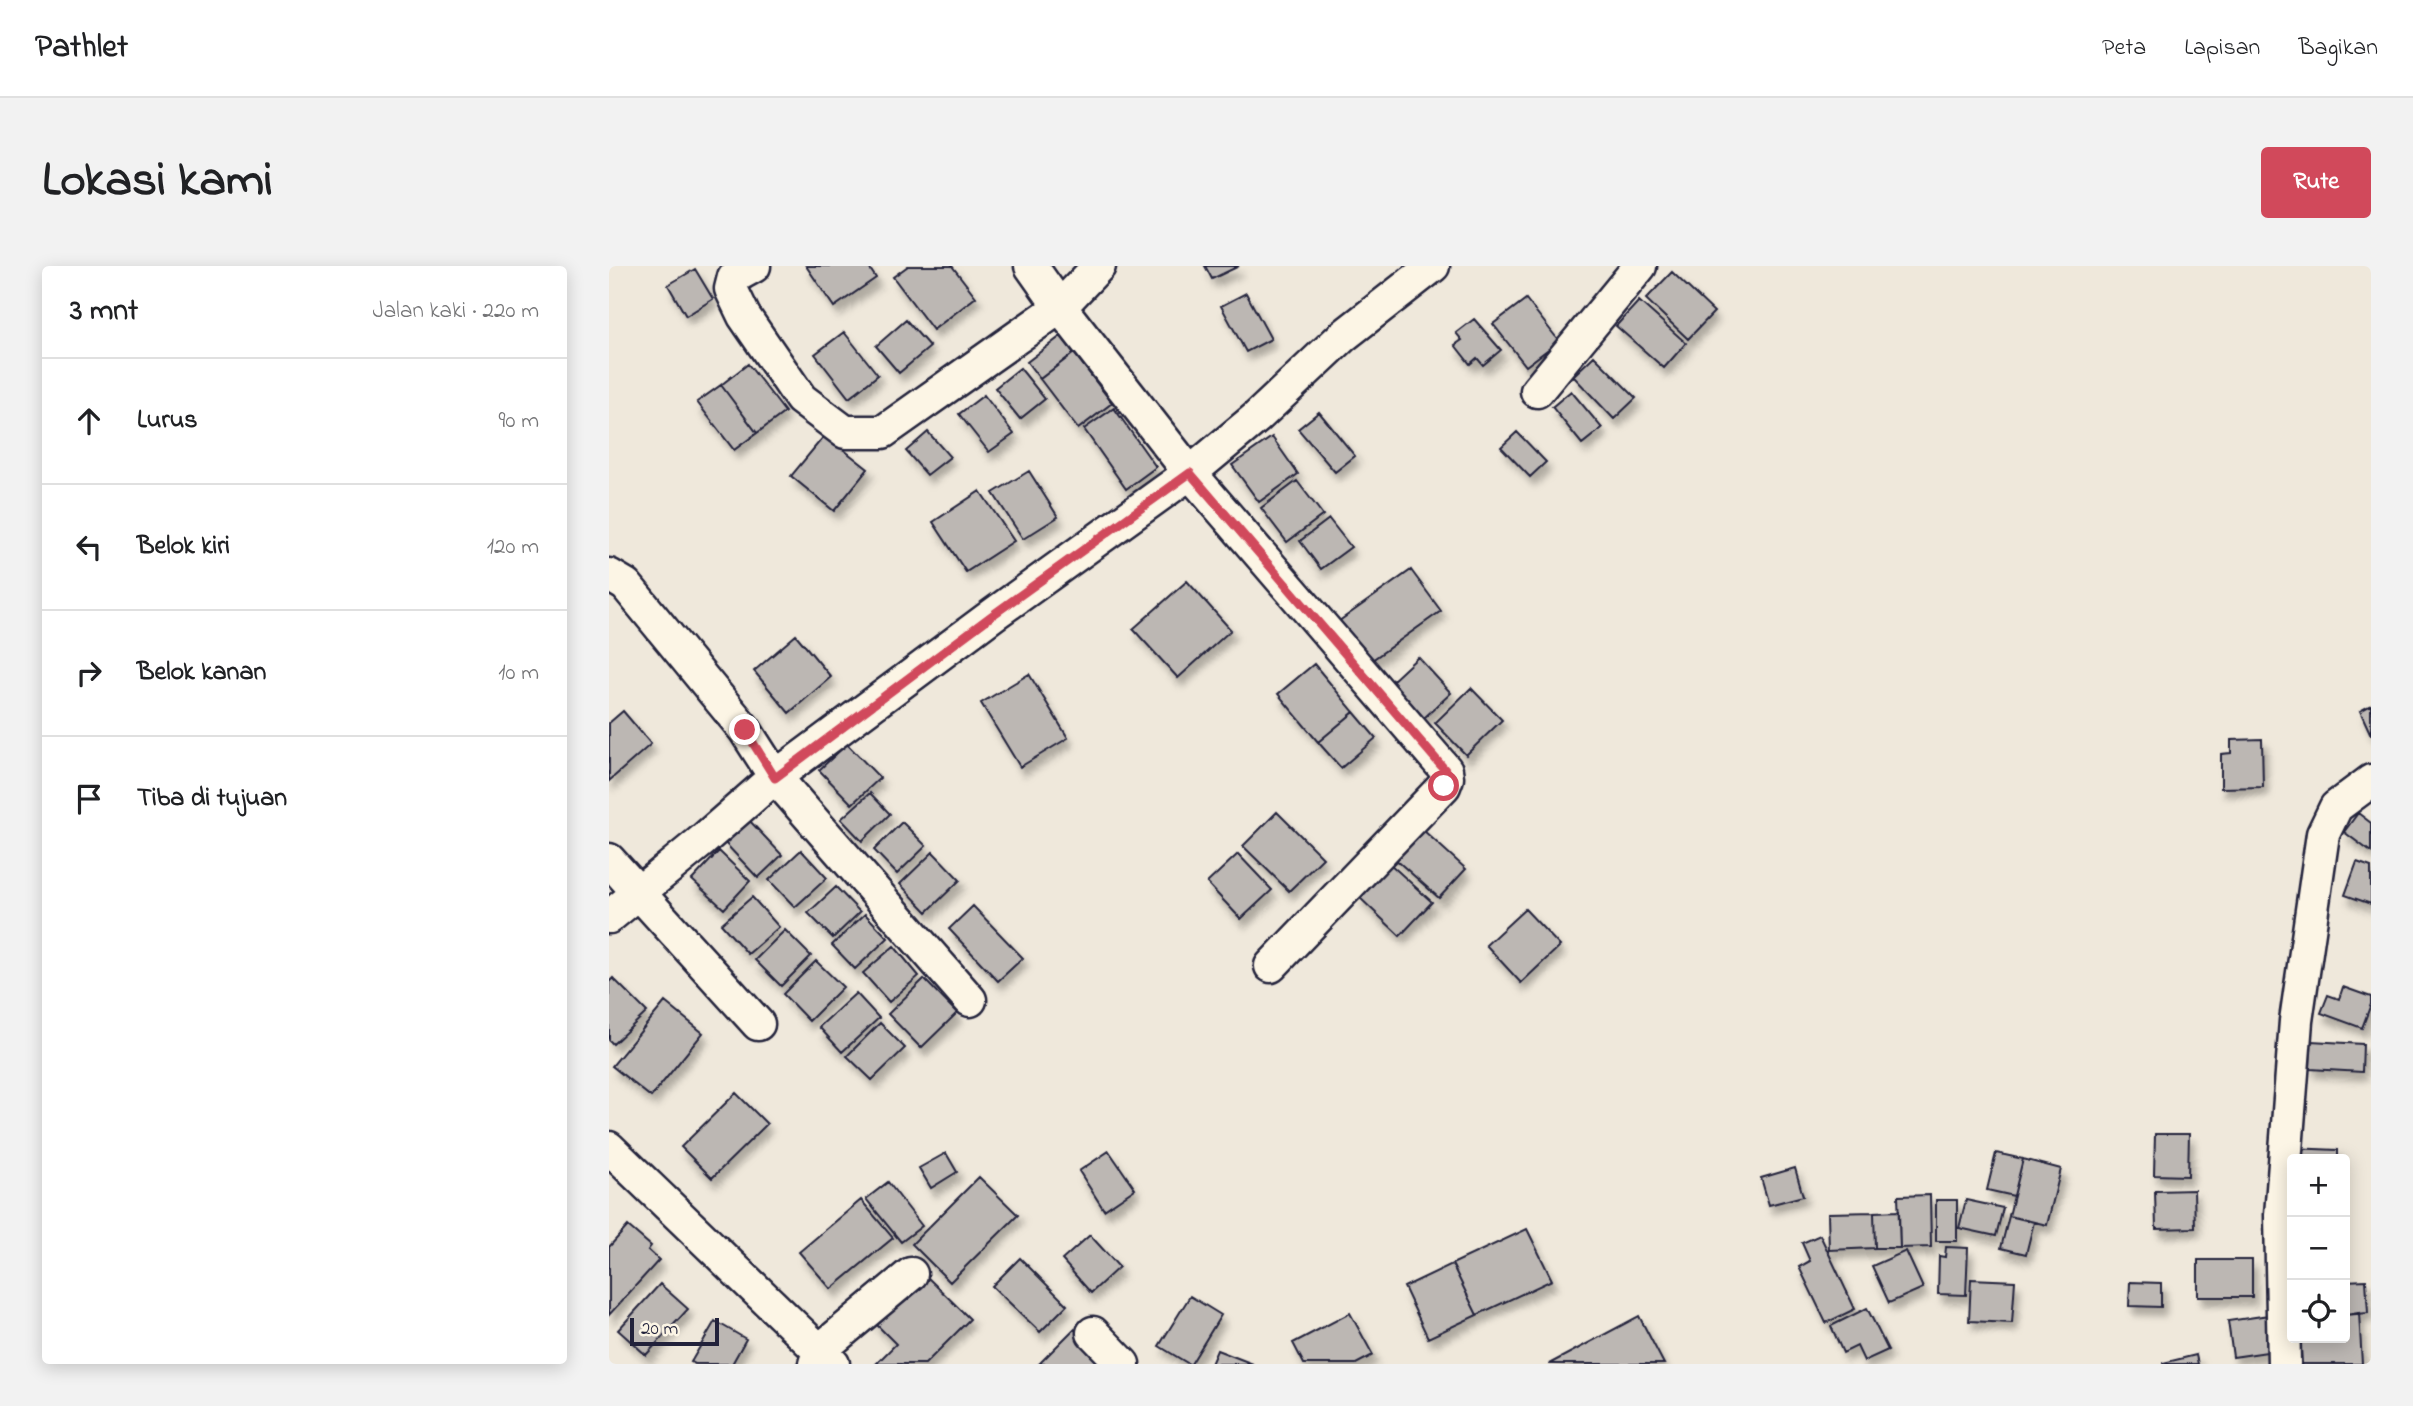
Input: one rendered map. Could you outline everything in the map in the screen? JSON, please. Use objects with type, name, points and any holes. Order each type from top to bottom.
[{"type":"street","points":[[754,266],[734,277],[731,289],[744,316],[801,399],[845,432],[883,432],[1060,307],[1099,266]]},
{"type":"street","points":[[1031,266],[1190,473],[1445,770],[1447,778],[1444,786],[1271,966]]},
{"type":"street","points":[[609,917],[775,778],[994,614],[1190,473],[1256,418],[1342,337],[1433,266]]},
{"type":"street","points":[[1537,391],[1640,266]]},
{"type":"street","points":[[609,575],[626,585],[745,730],[775,778],[970,1000]]},
{"type":"street","points":[[2284,1364],[2281,1215],[2296,1021],[2323,834],[2336,807],[2371,781]]},
{"type":"street","points":[[609,860],[758,1024]]},
{"type":"street","points":[[609,1148],[823,1360],[911,1274]]},
{"type":"street","points":[[1093,1333],[1123,1364]]},
{"type":"building","points":[[806,266],[868,266],[876,278],[834,307]]},
{"type":"building","points":[[908,266],[952,266],[976,297],[933,330],[893,277]]},
{"type":"building","points":[[1205,266],[1239,266],[1212,279]]},
{"type":"building","points":[[695,269],[713,299],[686,316],[668,285]]},
{"type":"building","points":[[1672,272],[1714,312],[1688,339],[1646,299]]},
{"type":"building","points":[[1246,293],[1271,339],[1246,352],[1221,306]]},
{"type":"building","points":[[1526,299],[1559,341],[1526,366],[1493,324]]},
{"type":"building","points":[[1639,301],[1686,343],[1664,368],[1616,326]]},
{"type":"building","points":[[1474,319],[1501,350],[1483,365],[1477,358],[1470,364],[1455,345],[1462,340],[1456,333]]},
{"type":"building","points":[[906,320],[930,347],[899,373],[876,346]]},
{"type":"building","points":[[844,332],[878,375],[849,398],[815,354]]},
{"type":"building","points":[[1061,336],[1074,353],[1040,379],[1027,362]]},
{"type":"building","points":[[1074,353],[1112,403],[1078,429],[1040,379]]},
{"type":"building","points":[[1594,356],[1636,398],[1614,419],[1573,376]]},
{"type":"building","points":[[748,364],[785,412],[757,433],[721,385]]},
{"type":"building","points":[[1020,368],[1045,399],[1020,419],[995,388]]},
{"type":"building","points":[[721,385],[757,433],[734,450],[697,402]]},
{"type":"building","points":[[1571,391],[1602,428],[1582,444],[1552,407]]},
{"type":"building","points":[[984,395],[1014,434],[989,452],[959,414]]},
{"type":"building","points":[[1114,408],[1156,467],[1126,489],[1084,429]]},
{"type":"building","points":[[1319,412],[1355,456],[1335,472],[1298,429]]},
{"type":"building","points":[[928,432],[950,457],[927,475],[906,451]]},
{"type":"building","points":[[1517,432],[1546,462],[1530,477],[1501,447]]},
{"type":"building","points":[[825,435],[868,469],[834,511],[791,476]]},
{"type":"building","points":[[1272,437],[1298,474],[1259,502],[1232,465]]},
{"type":"building","points":[[1029,471],[1058,517],[1023,539],[993,493]]},
{"type":"building","points":[[1297,481],[1323,515],[1287,542],[1261,508]]},
{"type":"building","points":[[980,491],[1014,541],[966,572],[933,522]]},
{"type":"building","points":[[1329,519],[1351,547],[1321,569],[1300,541]]},
{"type":"building","points":[[1411,570],[1441,611],[1365,665],[1335,624]]},
{"type":"building","points":[[1187,581],[1231,630],[1178,678],[1133,629]]},
{"type":"building","points":[[796,635],[831,677],[789,713],[754,671]]},
{"type":"building","points":[[1418,657],[1451,693],[1424,718],[1391,682]]},
{"type":"building","points":[[1314,664],[1354,712],[1318,742],[1278,694]]},
{"type":"building","points":[[1029,674],[1068,738],[1020,767],[981,703]]},
{"type":"building","points":[[1471,688],[1502,720],[1466,755],[1435,723]]},
{"type":"building","points":[[2371,705],[2371,735],[2360,711]]},
{"type":"building","points":[[623,711],[651,744],[609,781],[609,723]]},
{"type":"building","points":[[1354,712],[1376,738],[1341,768],[1318,742]]},
{"type":"building","points":[[2262,739],[2263,787],[2221,788],[2221,754],[2231,753],[2231,740]]},
{"type":"building","points":[[847,744],[880,778],[852,804],[819,770]]},
{"type":"building","points":[[870,793],[890,814],[862,841],[841,819]]},
{"type":"building","points":[[1277,812],[1323,858],[1289,891],[1243,846]]},
{"type":"building","points":[[2358,813],[2371,823],[2371,852],[2344,832]]},
{"type":"building","points":[[748,819],[782,855],[758,878],[724,842]]},
{"type":"building","points":[[1412,820],[1466,869],[1439,898],[1385,850]]},
{"type":"building","points":[[902,822],[926,846],[897,874],[874,850]]},
{"type":"building","points":[[801,850],[827,878],[795,907],[769,880]]},
{"type":"building","points":[[719,851],[750,881],[724,909],[692,880]]},
{"type":"building","points":[[933,852],[960,880],[927,912],[900,884]]},
{"type":"building","points":[[1238,854],[1272,890],[1241,919],[1207,883]]},
{"type":"building","points":[[2357,862],[2371,867],[2371,904],[2345,895]]},
{"type":"building","points":[[1389,863],[1432,902],[1400,936],[1358,896]]},
{"type":"building","points":[[836,887],[860,912],[833,938],[808,913]]},
{"type":"building","points":[[752,897],[779,927],[748,954],[721,924]]},
{"type":"building","points":[[973,906],[1023,958],[998,981],[949,929]]},
{"type":"building","points":[[1525,909],[1560,946],[1521,983],[1486,945]]},
{"type":"building","points":[[865,914],[888,938],[855,969],[832,945]]},
{"type":"building","points":[[785,930],[811,956],[781,986],[755,960]]},
{"type":"building","points":[[894,946],[919,976],[889,1002],[863,973]]},
{"type":"building","points":[[816,961],[843,987],[809,1021],[783,994]]},
{"type":"building","points":[[613,978],[647,1012],[613,1044],[609,1040],[609,982]]},
{"type":"building","points":[[924,979],[957,1013],[921,1048],[888,1014]]},
{"type":"building","points":[[2343,987],[2371,997],[2362,1028],[2321,1013],[2328,995],[2339,999]]},
{"type":"building","points":[[856,993],[879,1018],[842,1052],[819,1027]]},
{"type":"building","points":[[665,1002],[703,1033],[651,1097],[612,1066]]},
{"type":"building","points":[[880,1023],[905,1048],[872,1080],[847,1056]]},
{"type":"building","points":[[2311,1041],[2363,1044],[2362,1072],[2310,1069]]},
{"type":"building","points":[[736,1093],[767,1124],[712,1178],[681,1147]]},
{"type":"building","points":[[2155,1134],[2189,1134],[2188,1176],[2154,1175]]},
{"type":"building","points":[[2290,1148],[2338,1150],[2338,1154],[2291,1154]]},
{"type":"building","points":[[1109,1151],[1135,1189],[1104,1210],[1079,1171]]},
{"type":"building","points":[[946,1153],[957,1172],[931,1188],[919,1168]]},
{"type":"building","points":[[1996,1153],[2023,1159],[2014,1196],[1987,1190]]},
{"type":"building","points":[[2023,1159],[2061,1169],[2047,1225],[2009,1216]]},
{"type":"building","points":[[1795,1168],[1803,1196],[1769,1205],[1761,1178]]},
{"type":"building","points":[[979,1177],[1018,1215],[950,1282],[912,1244]]},
{"type":"building","points":[[888,1182],[922,1226],[901,1242],[866,1199]]},
{"type":"building","points":[[2194,1190],[2195,1228],[2156,1229],[2155,1191]]},
{"type":"building","points":[[1930,1195],[1931,1247],[1900,1248],[1898,1196]]},
{"type":"building","points":[[861,1200],[893,1238],[831,1289],[799,1252]]},
{"type":"building","points":[[1936,1200],[1957,1200],[1957,1241],[1936,1241]]},
{"type":"building","points":[[1966,1200],[2003,1208],[1996,1236],[1959,1228]]},
{"type":"building","points":[[1899,1211],[1900,1248],[1875,1248],[1874,1212]]},
{"type":"building","points":[[1874,1212],[1875,1248],[1829,1250],[1828,1213]]},
{"type":"building","points":[[2009,1216],[2034,1222],[2026,1254],[2001,1248]]},
{"type":"building","points":[[628,1226],[651,1246],[648,1250],[659,1260],[609,1315],[609,1247]]},
{"type":"building","points":[[1527,1229],[1552,1280],[1477,1315],[1452,1264]]},
{"type":"building","points":[[1090,1235],[1119,1267],[1091,1293],[1062,1260]]},
{"type":"building","points":[[1820,1235],[1855,1309],[1826,1323],[1799,1267],[1810,1261],[1802,1243]]},
{"type":"building","points":[[1946,1247],[1968,1248],[1966,1295],[1938,1294],[1939,1256],[1945,1257]]},
{"type":"building","points":[[1906,1251],[1923,1288],[1889,1303],[1872,1266]]},
{"type":"building","points":[[1020,1258],[1067,1305],[1040,1332],[992,1286]]},
{"type":"building","points":[[2198,1260],[2252,1260],[2252,1297],[2198,1297]]},
{"type":"building","points":[[1452,1264],[1477,1315],[1428,1338],[1404,1287]]},
{"type":"building","points":[[922,1272],[970,1319],[925,1364],[876,1364],[896,1344],[873,1321]]},
{"type":"building","points":[[1971,1279],[2015,1281],[2012,1323],[1969,1321]]},
{"type":"building","points":[[2366,1280],[2368,1313],[2350,1315],[2350,1281]]},
{"type":"building","points":[[2130,1282],[2161,1283],[2161,1307],[2129,1306]]},
{"type":"building","points":[[660,1284],[688,1309],[646,1355],[618,1330]]},
{"type":"building","points":[[1190,1296],[1221,1315],[1189,1364],[1159,1346]]},
{"type":"building","points":[[1867,1308],[1888,1350],[1864,1361],[1857,1346],[1843,1353],[1831,1326]]},
{"type":"building","points":[[1350,1313],[1373,1355],[1356,1364],[1304,1364],[1293,1343]]},
{"type":"building","points":[[2359,1313],[2362,1364],[2302,1364],[2300,1343],[2350,1343],[2350,1314]]},
{"type":"building","points":[[2269,1315],[2274,1351],[2233,1357],[2228,1321]]},
{"type":"building","points":[[1639,1316],[1664,1364],[1549,1364]]},
{"type":"building","points":[[715,1321],[746,1339],[732,1364],[691,1362]]},
{"type":"building","points":[[1074,1329],[1108,1364],[1039,1364]]},
{"type":"building","points":[[1217,1350],[1253,1364],[1211,1364]]},
{"type":"building","points":[[2196,1355],[2198,1364],[2163,1364],[2163,1363]]},
{"type":"route","points":[[745,730],[775,778],[994,614],[1190,473],[1445,770],[1447,778],[1444,786]]}]
